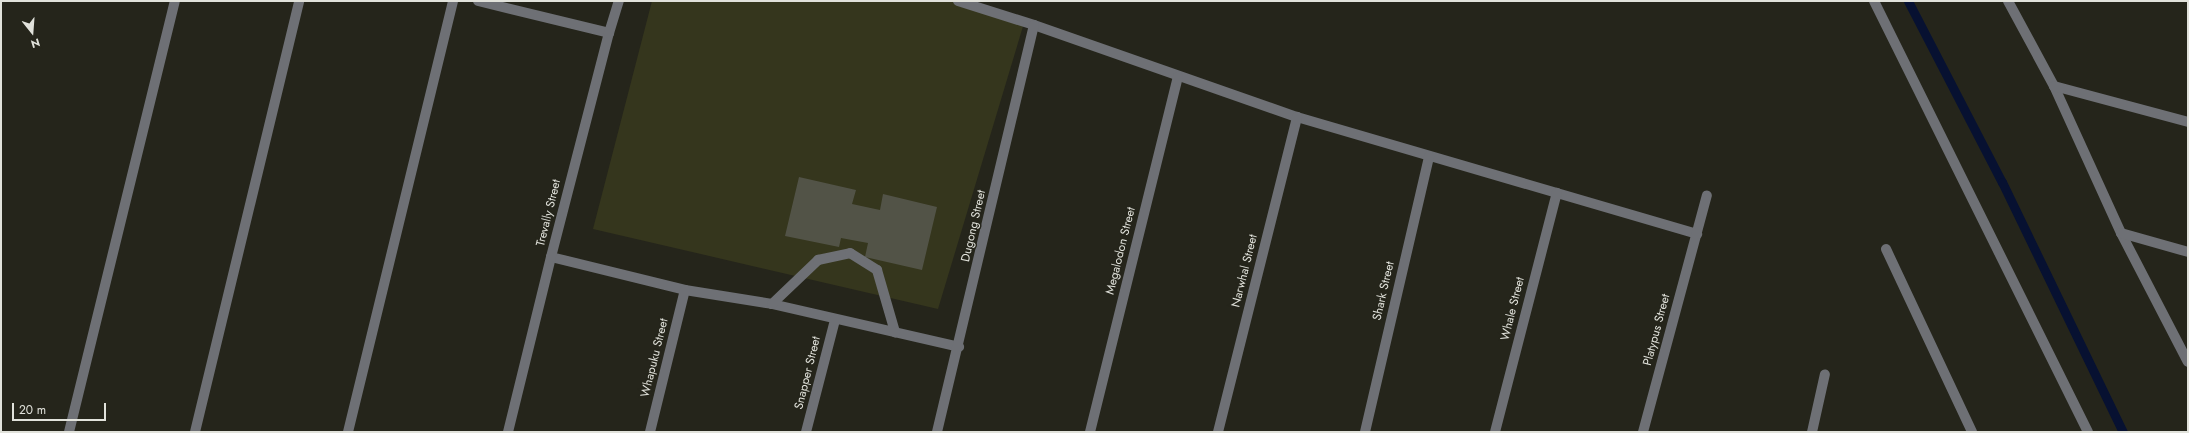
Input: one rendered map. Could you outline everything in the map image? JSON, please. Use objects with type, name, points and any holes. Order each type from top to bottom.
[{"type":"street","points":[[69,432],[175,1]]},
{"type":"street","points":[[195,432],[299,1]]},
{"type":"street","points":[[348,432],[453,1]]},
{"type":"street","points":[[478,1],[609,33]]},
{"type":"street","name":"Trevally Street","points":[[508,432],[551,257],[609,33],[619,1]]},
{"type":"street","points":[[958,1],[1034,25],[1178,77],[1297,117],[1697,234]]},
{"type":"street","points":[[1874,1],[2088,432]]},
{"type":"street","points":[[2008,1],[2054,86],[2122,234],[2188,362]]},
{"type":"street","name":"Dugong Street","points":[[937,432],[959,347],[1034,25]]},
{"type":"street","name":"Megalodon Street","points":[[1090,432],[1178,77]]},
{"type":"street","points":[[2054,86],[2188,122]]},
{"type":"street","name":"Narwhal Street","points":[[1218,432],[1297,117]]},
{"type":"street","name":"Shark Street","points":[[1365,432],[1429,156]]},
{"type":"street","name":"Whale Street","points":[[1495,432],[1556,193]]},
{"type":"street","name":"Platypus Street","points":[[1643,432],[1707,195]]},
{"type":"street","points":[[2122,234],[2188,252]]},
{"type":"street","points":[[1886,249],[1972,432]]},
{"type":"street","points":[[772,304],[818,260],[850,253],[877,270],[896,332]]},
{"type":"street","points":[[551,257],[685,290],[772,304],[835,320],[896,332],[959,347]]},
{"type":"street","name":"Whapuku Street","points":[[650,432],[685,290]]},
{"type":"street","name":"Snapper Street","points":[[806,432],[835,320]]},
{"type":"street","points":[[1812,432],[1825,374]]},
{"type":"green space","points":[[652,1],[955,1],[1024,23],[938,309],[593,229]]},
{"type":"building","points":[[799,177],[856,190],[852,204],[880,210],[883,194],[937,207],[922,270],[865,257],[868,243],[841,238],[839,247],[785,236]]},
{"type":"waterway","points":[[1908,1],[2002,182],[2123,432]]}]
